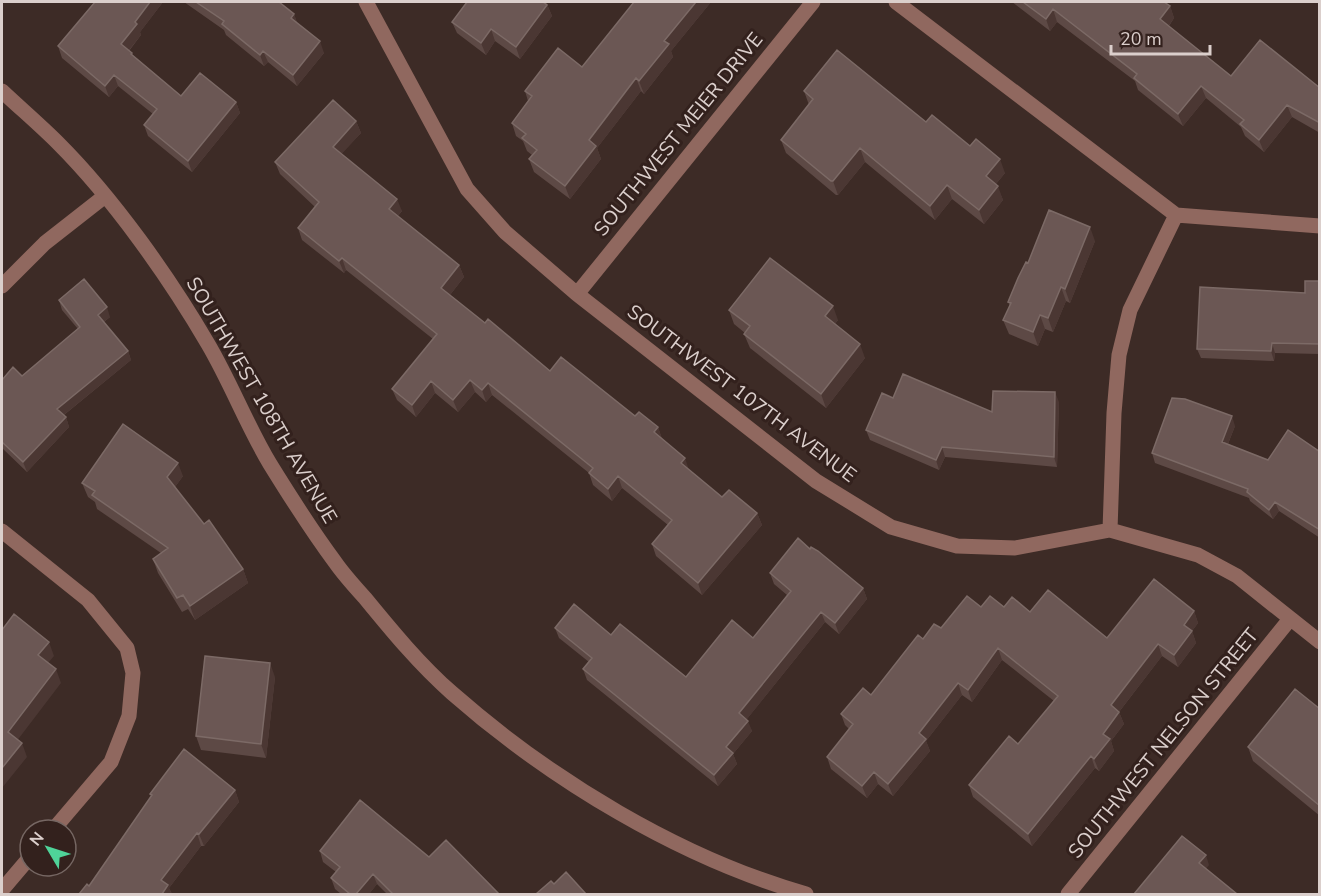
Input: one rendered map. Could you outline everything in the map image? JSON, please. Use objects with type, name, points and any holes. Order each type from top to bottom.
[{"type":"street","name":"SOUTHWEST 107TH AVENUE","points":[[366,2],[467,189],[506,232],[577,294],[816,481],[891,527],[957,546],[1015,548],[1110,530],[1198,555],[1237,576],[1320,642]]},
{"type":"street","name":"SOUTHWEST MEIER DRIVE","points":[[577,294],[813,2]]},
{"type":"street","points":[[896,2],[1176,215],[1320,226]]},
{"type":"street","name":"SOUTHWEST 108TH AVENUE","points":[[2,91],[58,142],[105,196],[178,296],[209,345],[268,461],[336,564],[389,627],[451,692],[515,745],[616,811],[710,858],[787,889],[806,894]]},
{"type":"street","points":[[2,286],[45,243],[105,196]]},
{"type":"street","points":[[1110,530],[1114,413],[1119,355],[1130,310],[1176,215]]},
{"type":"street","points":[[2,531],[88,600],[127,648],[133,673],[129,716],[111,762],[63,818]]},
{"type":"street","name":"SOUTHWEST NELSON STREET","points":[[1068,894],[1290,619]]},
{"type":"street","points":[[2,891],[18,872]]},
{"type":"building","points":[[95,2],[150,2],[135,22],[137,24],[121,44],[181,96],[200,73],[236,102],[188,161],[144,125],[157,109],[114,75],[105,86],[58,46]]},
{"type":"building","points":[[196,2],[279,2],[294,14],[291,18],[320,41],[293,75],[263,51],[260,55],[222,24],[224,21]]},
{"type":"building","points":[[467,2],[543,2],[547,5],[516,47],[491,29],[481,43],[452,22]]},
{"type":"building","points":[[634,2],[696,2],[664,41],[669,44],[639,81],[636,78],[589,140],[596,146],[565,186],[529,159],[537,150],[522,138],[526,134],[512,123],[532,96],[525,91],[558,48],[582,67]]},
{"type":"building","points":[[1023,2],[1164,2],[1170,6],[1160,19],[1231,76],[1260,40],[1320,88],[1320,123],[1287,105],[1259,140],[1240,124],[1244,120],[1201,86],[1178,114],[1134,78],[1137,74],[1053,9],[1046,19]]},
{"type":"building","points":[[837,50],[926,122],[932,115],[970,146],[976,139],[1000,159],[986,176],[998,186],[979,210],[947,185],[930,206],[860,148],[831,181],[781,140],[813,99],[804,91]]},
{"type":"building","points":[[333,100],[356,121],[333,147],[397,199],[389,209],[459,265],[441,288],[485,323],[488,319],[550,371],[561,357],[635,416],[639,412],[658,427],[654,432],[685,458],[681,463],[722,497],[729,490],[757,513],[698,583],[652,544],[672,520],[618,476],[608,489],[589,473],[593,468],[488,383],[482,390],[470,380],[453,400],[431,381],[412,405],[392,389],[437,334],[342,258],[339,261],[298,228],[319,202],[275,162]]},
{"type":"building","points":[[1049,210],[1090,227],[1065,289],[1061,287],[1048,318],[1040,315],[1033,332],[1003,320],[1011,303],[1008,302],[1018,278],[1026,262],[1028,263]]},
{"type":"building","points":[[770,258],[833,306],[825,316],[860,344],[821,394],[744,334],[750,326],[729,310]]},
{"type":"building","points":[[84,279],[107,307],[98,315],[128,351],[57,409],[66,417],[23,462],[2,442],[2,380],[13,367],[22,376],[80,327],[59,300]]},
{"type":"building","points":[[1305,281],[1320,281],[1320,344],[1272,343],[1271,351],[1197,349],[1200,287],[1305,293]]},
{"type":"building","points":[[903,374],[992,412],[993,391],[1055,392],[1054,457],[942,447],[936,460],[866,430],[882,393],[893,398]]},
{"type":"building","points":[[1172,398],[1185,399],[1232,416],[1222,442],[1268,460],[1288,430],[1320,452],[1320,530],[1275,502],[1269,510],[1247,492],[1248,489],[1152,453]]},
{"type":"building","points":[[123,424],[178,463],[167,477],[204,524],[209,520],[243,569],[190,606],[183,595],[177,598],[153,559],[168,548],[92,495],[95,491],[82,483]]},
{"type":"building","points":[[798,538],[810,549],[811,547],[818,551],[863,588],[835,623],[821,612],[739,713],[748,721],[726,747],[733,753],[714,775],[583,669],[592,658],[555,628],[574,604],[611,635],[620,624],[686,677],[732,620],[753,638],[791,591],[770,573]]},
{"type":"building","points":[[1154,579],[1194,611],[1184,625],[1192,631],[1174,655],[1158,644],[1111,705],[1119,712],[1103,734],[1110,739],[1094,759],[1091,756],[1028,834],[969,785],[1009,736],[1018,744],[1058,696],[998,648],[968,690],[958,683],[919,733],[926,739],[888,784],[874,772],[862,786],[827,757],[853,724],[841,714],[863,688],[871,695],[918,635],[923,639],[934,624],[941,628],[967,596],[981,607],[990,596],[1004,607],[1012,597],[1030,612],[1048,590],[1107,638]]},
{"type":"building","points":[[14,614],[49,642],[38,655],[56,669],[8,732],[22,743],[2,768],[2,630]]},
{"type":"building","points":[[205,656],[270,663],[261,744],[196,736]]},
{"type":"building","points":[[1295,689],[1320,709],[1320,806],[1248,747]]},
{"type":"building","points":[[184,749],[235,790],[199,834],[197,833],[161,880],[168,885],[162,894],[79,894],[87,884],[89,886],[152,795],[150,794]]},
{"type":"building","points":[[360,800],[429,857],[446,840],[499,894],[393,894],[373,874],[356,894],[350,894],[331,878],[340,867],[320,851]]},
{"type":"building","points":[[1182,836],[1206,855],[1199,863],[1237,894],[1134,894]]},
{"type":"building","points":[[566,872],[586,894],[536,894],[551,881],[554,884]]}]
